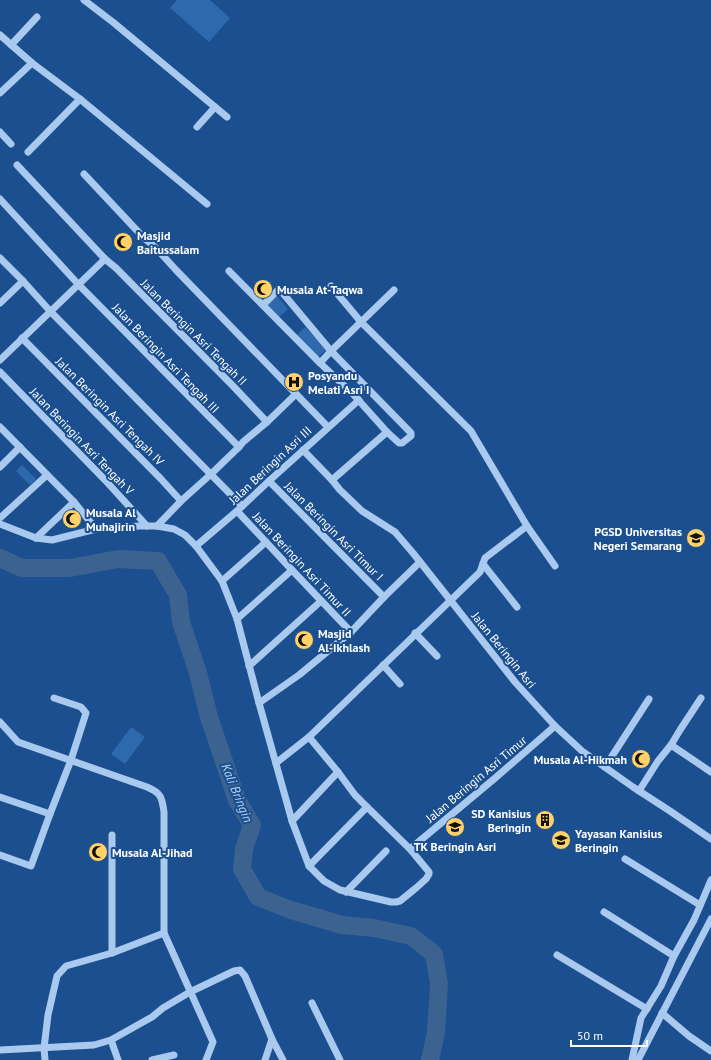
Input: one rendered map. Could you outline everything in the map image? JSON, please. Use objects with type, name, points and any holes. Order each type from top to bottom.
[{"type":"street","points":[[84,0],[227,117]]},
{"type":"street","points":[[11,45],[37,17]]},
{"type":"street","points":[[0,35],[32,63],[80,99],[207,204]]},
{"type":"street","points":[[0,93],[32,63]]},
{"type":"street","points":[[28,152],[80,99]]},
{"type":"street","points":[[197,127],[215,107]]},
{"type":"street","points":[[0,132],[11,144]]},
{"type":"street","name":"Jalan Beringin Asri Tengah II","points":[[17,165],[49,201],[105,259],[267,422]]},
{"type":"street","points":[[84,174],[328,427]]},
{"type":"street","name":"Jalan Beringin Asri Tengah III","points":[[0,199],[78,284],[239,447]]},
{"type":"street","name":"Jalan Beringin Asri Timur II","points":[[0,258],[23,281],[50,312],[210,475],[240,508],[266,542],[351,632]]},
{"type":"street","points":[[0,360],[105,259]]},
{"type":"street","points":[[229,271],[320,363],[359,400],[387,432],[399,443],[404,442],[411,436],[412,434],[331,351],[281,291],[277,291],[263,305]]},
{"type":"street","points":[[0,303],[23,281]]},
{"type":"street","points":[[330,286],[362,322],[471,431],[527,526],[555,566]]},
{"type":"street","points":[[320,363],[394,290]]},
{"type":"street","name":"Jalan Beringin Asri Tengah IV","points":[[22,338],[181,501]]},
{"type":"street","name":"Jalan Beringin Asri Tengah V","points":[[0,372],[105,480],[147,526]]},
{"type":"street","points":[[353,394],[363,384]]},
{"type":"street","points":[[157,526],[243,442],[267,422],[296,394]]},
{"type":"street","name":"Jalan Beringin Asri III","points":[[196,546],[250,500],[359,400]]},
{"type":"street","points":[[0,427],[74,502],[96,529]]},
{"type":"street","points":[[332,480],[387,432]]},
{"type":"street","points":[[0,467],[20,448]]},
{"type":"street","name":"Jalan Beringin Asri","points":[[303,450],[340,490],[362,511],[395,532],[515,682],[555,726],[582,751],[711,839]]},
{"type":"street","points":[[0,518],[48,475]]},
{"type":"street","name":"Jalan Beringin Asri Timur I","points":[[269,481],[384,596]]},
{"type":"street","points":[[36,538],[74,502]]},
{"type":"street","points":[[0,524],[36,538],[52,540],[96,529],[147,526],[174,529],[185,534],[196,546],[222,581],[237,618],[292,821],[309,866],[332,887],[346,892],[391,902],[400,901],[421,883],[429,872],[410,849],[355,795],[309,737]]},
{"type":"street","points":[[276,763],[309,737],[451,601],[480,572],[485,558],[527,526]]},
{"type":"street","points":[[222,581],[266,542]]},
{"type":"street","points":[[259,703],[305,671],[351,632],[384,596],[420,562]]},
{"type":"street","points":[[483,564],[517,608]]},
{"type":"street","points":[[237,618],[292,570]]},
{"type":"street","points":[[249,666],[321,601]]},
{"type":"street","points":[[415,634],[437,656]]},
{"type":"street","points":[[383,665],[400,684]]},
{"type":"street","points":[[0,855],[31,866],[71,760],[86,712],[81,707],[54,698]]},
{"type":"street","points":[[639,791],[701,698]]},
{"type":"street","points":[[605,767],[649,699]]},
{"type":"street","points":[[0,722],[18,742],[147,787],[160,795],[163,801],[164,812],[164,933],[213,1042],[206,1060]]},
{"type":"street","name":"Jalan Beringin Asri Timur","points":[[410,849],[555,726]]},
{"type":"street","points":[[671,745],[711,772]]},
{"type":"street","points":[[292,821],[338,772]]},
{"type":"street","points":[[0,797],[50,814]]},
{"type":"street","points":[[309,866],[367,807]]},
{"type":"street","points":[[112,835],[112,953]]},
{"type":"street","points":[[346,892],[386,851]]},
{"type":"street","points":[[625,859],[700,905]]},
{"type":"street","points":[[632,1060],[641,1018],[661,986],[674,956],[694,920],[711,880]]},
{"type":"street","points":[[604,912],[674,956]]},
{"type":"street","points":[[638,1060],[711,919]]},
{"type":"street","points":[[45,1060],[44,1048],[48,1015],[57,976],[66,966],[112,953],[164,933]]},
{"type":"street","points":[[557,955],[647,1009]]},
{"type":"street","points":[[0,1050],[94,1045],[111,1040],[152,1017],[163,1008],[190,992],[234,971],[240,970],[245,976],[272,1039],[283,1060]]},
{"type":"street","points":[[312,1003],[340,1060]]},
{"type":"street","points":[[662,1013],[689,1036],[711,1051]]},
{"type":"street","points":[[265,1060],[272,1039]]},
{"type":"street","points":[[111,1040],[118,1060]]},
{"type":"street","points":[[152,1060],[174,1055]]},
{"type":"shaded area","points":[[177,0],[210,0],[230,18],[209,42],[170,8]]},
{"type":"shaded area","points":[[277,296],[288,309],[277,319],[265,306]]},
{"type":"shaded area","points":[[305,327],[327,349],[317,358],[296,336]]},
{"type":"shaded area","points":[[22,465],[36,479],[30,485],[16,471]]},
{"type":"shaded area","points":[[131,727],[145,737],[125,764],[111,754]]},
{"type":"waterway","name":"Kali Bringin","points":[[0,558],[22,568],[70,568],[118,559],[158,561],[178,595],[181,622],[198,673],[209,717],[237,800],[252,825],[244,849],[242,869],[258,897],[291,910],[342,925],[374,928],[411,936],[434,954],[439,984],[436,1032],[430,1060]]},
{"type":"place","name":"Masjid Baitussalam","points":[[123,242]]},
{"type":"place","name":"Musala At-Taqwa","points":[[263,289]]},
{"type":"place","name":"Posyandu Melati Asri I","points":[[294,382]]},
{"type":"place","name":"Musala Al Muhajirin","points":[[72,519]]},
{"type":"place","name":"PGSD Universitas Negeri Semarang","points":[[696,538]]},
{"type":"place","name":"Masjid Al-Ikhlash","points":[[304,640]]},
{"type":"place","name":"Musala Al-Hikmah","points":[[641,759]]},
{"type":"place","name":"SD Kanisius Beringin","points":[[545,820]]},
{"type":"place","name":"TK Beringin Asri","points":[[455,827]]},
{"type":"place","name":"Yayasan Kanisius Beringin","points":[[561,840]]},
{"type":"place","name":"Musala Al-Jihad","points":[[98,852]]}]
